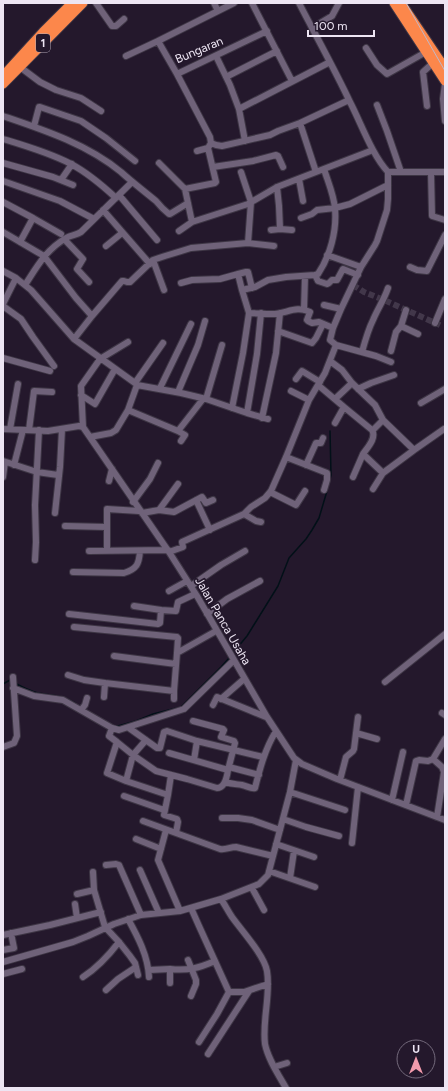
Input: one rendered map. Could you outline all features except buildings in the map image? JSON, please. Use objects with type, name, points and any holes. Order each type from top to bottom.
[{"type":"highway","name":"1","points":[[4,80],[43,32],[72,3]]},
{"type":"highway","name":"1","points":[[4,80],[20,67],[83,3]]},
{"type":"highway","points":[[394,3],[445,82]]},
{"type":"highway","points":[[401,3],[445,68]]},
{"type":"street","points":[[96,3],[112,26],[116,26],[124,20]]},
{"type":"street","points":[[214,3],[218,11]]},
{"type":"street","points":[[126,56],[234,3]]},
{"type":"street","points":[[252,3],[292,81]]},
{"type":"street","points":[[299,3],[373,150],[388,172],[387,210],[376,245],[361,267],[341,309],[330,340],[336,345],[392,362]]},
{"type":"street","points":[[312,28],[332,16],[339,3]]},
{"type":"street","name":"Bungaran","points":[[158,40],[177,74],[267,31]]},
{"type":"street","points":[[366,48],[377,65],[387,74],[426,52]]},
{"type":"street","points":[[226,77],[277,51]]},
{"type":"street","points":[[216,56],[239,110],[245,141]]},
{"type":"street","points":[[239,110],[330,62]]},
{"type":"street","points":[[427,106],[423,73],[424,70],[433,63]]},
{"type":"street","points":[[20,67],[40,82],[56,90],[81,98],[101,110]]},
{"type":"street","points":[[177,74],[210,137],[216,183],[185,189]]},
{"type":"street","points":[[445,82],[443,99],[445,121]]},
{"type":"street","points":[[197,151],[210,145],[219,146],[266,136],[300,123],[349,100]]},
{"type":"street","points":[[377,105],[401,172]]},
{"type":"street","points":[[34,126],[39,107],[77,119],[106,138],[135,161]]},
{"type":"street","points":[[3,116],[34,126],[76,143],[115,168],[169,214],[188,204]]},
{"type":"street","points":[[300,123],[316,172]]},
{"type":"street","points":[[3,139],[72,164],[117,197],[157,240]]},
{"type":"street","points":[[179,231],[192,222],[251,202],[276,187],[373,150]]},
{"type":"street","points":[[213,168],[275,156],[278,156],[283,167]]},
{"type":"street","points":[[159,162],[185,189],[192,222]]},
{"type":"street","points":[[3,163],[73,185]]},
{"type":"street","points":[[61,180],[72,164]]},
{"type":"street","points":[[242,290],[252,288],[268,280],[315,275],[319,273],[333,237],[335,208],[333,196],[324,169]]},
{"type":"street","points":[[240,172],[251,202],[248,243]]},
{"type":"street","points":[[388,172],[445,172]]},
{"type":"street","points":[[431,172],[432,216],[445,220]]},
{"type":"street","points":[[299,179],[303,201]]},
{"type":"street","points":[[3,181],[60,201],[94,219]]},
{"type":"street","points":[[25,285],[44,256],[63,237],[66,238],[79,233],[132,182]]},
{"type":"street","points":[[301,218],[312,214],[317,210],[335,208],[350,204],[388,185]]},
{"type":"street","points":[[276,187],[280,229]]},
{"type":"street","points":[[3,202],[33,218],[63,237],[83,259],[77,268],[89,282]]},
{"type":"street","points":[[103,210],[151,262],[164,290]]},
{"type":"street","points":[[20,242],[33,218]]},
{"type":"street","points":[[271,230],[292,230]]},
{"type":"street","points":[[3,232],[44,256],[76,298],[92,316]]},
{"type":"street","points":[[106,246],[122,232]]},
{"type":"street","points":[[410,267],[417,270],[427,271],[445,235]]},
{"type":"street","points":[[74,339],[122,281],[130,282],[151,262],[191,248],[248,243],[274,246]]},
{"type":"street","points":[[327,255],[361,267]]},
{"type":"street","points":[[315,275],[318,281],[327,284],[332,280],[337,280],[343,269],[358,275]]},
{"type":"street","points":[[3,271],[25,285],[74,339],[136,384],[205,399],[246,414],[265,418],[276,353],[280,313]]},
{"type":"street","points":[[180,283],[192,280],[220,279],[248,272],[252,288]]},
{"type":"street","points":[[232,408],[249,313],[238,274]]},
{"type":"street","points":[[304,310],[305,276]]},
{"type":"street","points":[[3,358],[52,368],[21,319],[3,305],[16,278]]},
{"type":"street","points":[[362,352],[372,321],[384,300],[388,288]]},
{"type":"street","points":[[435,323],[445,300]]},
{"type":"street","points":[[324,305],[341,309]]},
{"type":"street","points":[[249,313],[272,314],[293,309],[304,310],[310,312],[308,321],[312,323],[317,322],[333,328]]},
{"type":"street","points":[[391,351],[396,332],[401,326],[406,310]]},
{"type":"street","points":[[246,414],[257,354],[261,313]]},
{"type":"street","points":[[178,392],[198,345],[205,321]]},
{"type":"street","points":[[160,388],[191,324]]},
{"type":"street","points":[[278,331],[312,342],[316,338],[323,324]]},
{"type":"street","points":[[401,326],[418,334]]},
{"type":"street","points":[[18,384],[6,429],[48,431],[79,426],[83,427],[81,386],[90,371],[100,359],[128,342]]},
{"type":"street","points":[[90,437],[111,433],[116,430],[128,410],[136,384],[163,343]]},
{"type":"street","points":[[178,431],[205,399],[222,345]]},
{"type":"street","points":[[89,552],[168,551],[182,547],[182,542],[244,514],[251,507],[265,498],[270,492],[286,458],[309,400],[319,384],[336,345]]},
{"type":"street","points":[[330,361],[342,370],[352,383],[377,407],[383,420],[414,450]]},
{"type":"street","points":[[81,395],[95,404],[115,369]]},
{"type":"street","points":[[296,379],[302,371],[319,384],[374,433],[372,441],[363,454],[353,477]]},
{"type":"street","points":[[358,388],[394,375]]},
{"type":"street","points":[[335,399],[352,383]]},
{"type":"street","points":[[421,403],[445,389]]},
{"type":"street","points":[[14,464],[26,430],[34,391],[52,392]]},
{"type":"street","points":[[291,391],[309,400]]},
{"type":"street","points":[[335,422],[344,407]]},
{"type":"street","points":[[128,410],[178,431],[184,435],[181,442]]},
{"type":"street","points":[[372,430],[383,420]]},
{"type":"street","name":"Jalan Panca Usaha","points":[[83,427],[189,584],[266,718],[292,756],[302,764],[340,780],[445,820]]},
{"type":"street","points":[[55,513],[62,429]]},
{"type":"street","points":[[373,489],[383,473],[444,429]]},
{"type":"street","points":[[35,560],[35,505],[39,430]]},
{"type":"street","points":[[306,465],[316,443],[321,443],[323,438]]},
{"type":"street","points":[[363,454],[383,473]]},
{"type":"street","points":[[286,458],[328,473],[324,490]]},
{"type":"street","points":[[3,477],[4,462],[37,472],[58,474]]},
{"type":"street","points":[[133,502],[150,479],[158,463]]},
{"type":"street","points":[[109,481],[112,470]]},
{"type":"street","points":[[159,510],[178,484]]},
{"type":"street","points":[[270,492],[296,505],[305,491]]},
{"type":"street","points":[[106,551],[107,509],[140,512],[159,510],[174,512],[202,497],[206,502],[213,500]]},
{"type":"street","points":[[196,500],[210,530]]},
{"type":"street","points":[[244,514],[256,521],[261,522]]},
{"type":"street","points":[[65,526],[107,527]]},
{"type":"street","points":[[73,572],[124,573],[131,571],[138,564],[140,559],[140,551]]},
{"type":"street","points":[[169,591],[189,584],[245,551]]},
{"type":"street","points":[[207,614],[227,599],[260,581]]},
{"type":"street","points":[[134,606],[176,611],[178,602],[195,594]]},
{"type":"street","points":[[69,614],[158,624],[160,623],[161,610]]},
{"type":"street","points":[[74,627],[177,637],[174,699]]},
{"type":"street","points":[[177,653],[216,631]]},
{"type":"street","points":[[385,682],[445,634]]},
{"type":"street","points":[[114,656],[176,664]]},
{"type":"street","points":[[3,747],[14,743],[17,736],[13,682],[34,696],[63,700],[83,708],[112,728],[119,730],[184,709],[232,660]]},
{"type":"street","points":[[68,675],[84,680],[174,691]]},
{"type":"street","points":[[221,699],[244,679]]},
{"type":"street","points":[[104,697],[105,683]]},
{"type":"street","points":[[83,708],[87,698]]},
{"type":"street","points":[[213,705],[217,698],[266,718]]},
{"type":"street","points":[[340,780],[346,757],[354,749],[358,717]]},
{"type":"street","points":[[112,728],[109,736],[156,771],[217,788],[222,787],[229,769],[234,740],[221,737],[224,729],[193,721]]},
{"type":"street","points":[[129,728],[156,747],[160,748],[164,732],[167,731],[197,741],[263,757]]},
{"type":"street","points":[[225,782],[254,789],[263,757],[276,731]]},
{"type":"street","points":[[356,733],[377,740]]},
{"type":"street","points":[[406,805],[416,761],[428,761],[433,759],[445,739]]},
{"type":"street","points":[[126,781],[133,755],[146,740]]},
{"type":"street","points":[[194,760],[197,741]]},
{"type":"street","points":[[117,742],[107,772],[126,781],[168,795]]},
{"type":"street","points":[[392,800],[403,752]]},
{"type":"street","points":[[169,753],[229,769],[259,775]]},
{"type":"street","points":[[433,759],[442,767],[444,772],[437,817]]},
{"type":"street","points":[[3,962],[73,942],[105,927],[128,919],[141,915],[191,908],[252,888],[262,882],[269,871],[290,792],[296,760]]},
{"type":"street","points":[[171,775],[163,814],[178,820],[176,833]]},
{"type":"street","points":[[352,843],[358,787]]},
{"type":"street","points":[[290,792],[345,810]]},
{"type":"street","points":[[124,796],[164,810]]},
{"type":"street","points":[[222,818],[252,820],[280,830]]},
{"type":"street","points":[[283,819],[339,836]]},
{"type":"street","points":[[143,821],[220,849],[236,847],[273,856]]},
{"type":"street","points":[[166,830],[158,860],[180,910]]},
{"type":"street","points":[[136,840],[161,849]]},
{"type":"street","points":[[276,844],[314,857]]},
{"type":"street","points":[[290,878],[294,851]]},
{"type":"street","points":[[106,865],[119,865],[141,915]]},
{"type":"street","points":[[140,870],[158,913]]},
{"type":"street","points":[[269,871],[315,887]]},
{"type":"street","points":[[93,872],[94,890],[105,927],[120,942],[135,962],[138,975]]},
{"type":"street","points":[[252,888],[264,910]]},
{"type":"street","points":[[77,894],[94,890]]},
{"type":"street","points":[[221,899],[232,917],[262,957],[267,970],[268,984],[265,1042],[274,1067],[286,1088]]},
{"type":"street","points":[[75,904],[77,918]]},
{"type":"street","points":[[191,908],[229,992]]},
{"type":"street","points":[[3,935],[100,912]]},
{"type":"street","points":[[128,919],[147,960],[149,977]]},
{"type":"street","points":[[3,950],[14,947],[11,934]]},
{"type":"street","points":[[83,977],[92,971],[120,942]]},
{"type":"street","points":[[188,960],[196,982],[191,996]]},
{"type":"street","points":[[149,970],[185,970],[204,966],[215,961]]},
{"type":"street","points":[[106,990],[118,979],[136,968]]},
{"type":"street","points":[[3,974],[22,969]]},
{"type":"street","points":[[170,969],[170,983]]},
{"type":"street","points":[[229,992],[240,993],[268,984]]},
{"type":"street","points":[[208,1054],[249,991]]},
{"type":"street","points":[[199,1042],[229,992]]},
{"type":"street","points":[[274,1067],[287,1063]]},
{"type":"waterway","points":[[330,431],[330,479]]},
{"type":"waterway","points":[[232,654],[247,636],[278,586],[289,558],[306,539],[319,518],[327,491]]},
{"type":"waterway","points":[[116,726],[181,707],[230,657]]},
{"type":"waterway","points":[[3,684],[10,680],[11,681]]},
{"type":"waterway","points":[[15,683],[26,689],[38,693],[61,697],[75,703]]},
{"type":"tunnel","points":[[353,285],[364,292],[442,326]]},
{"type":"tram line","points":[[406,3],[445,71]]}]
